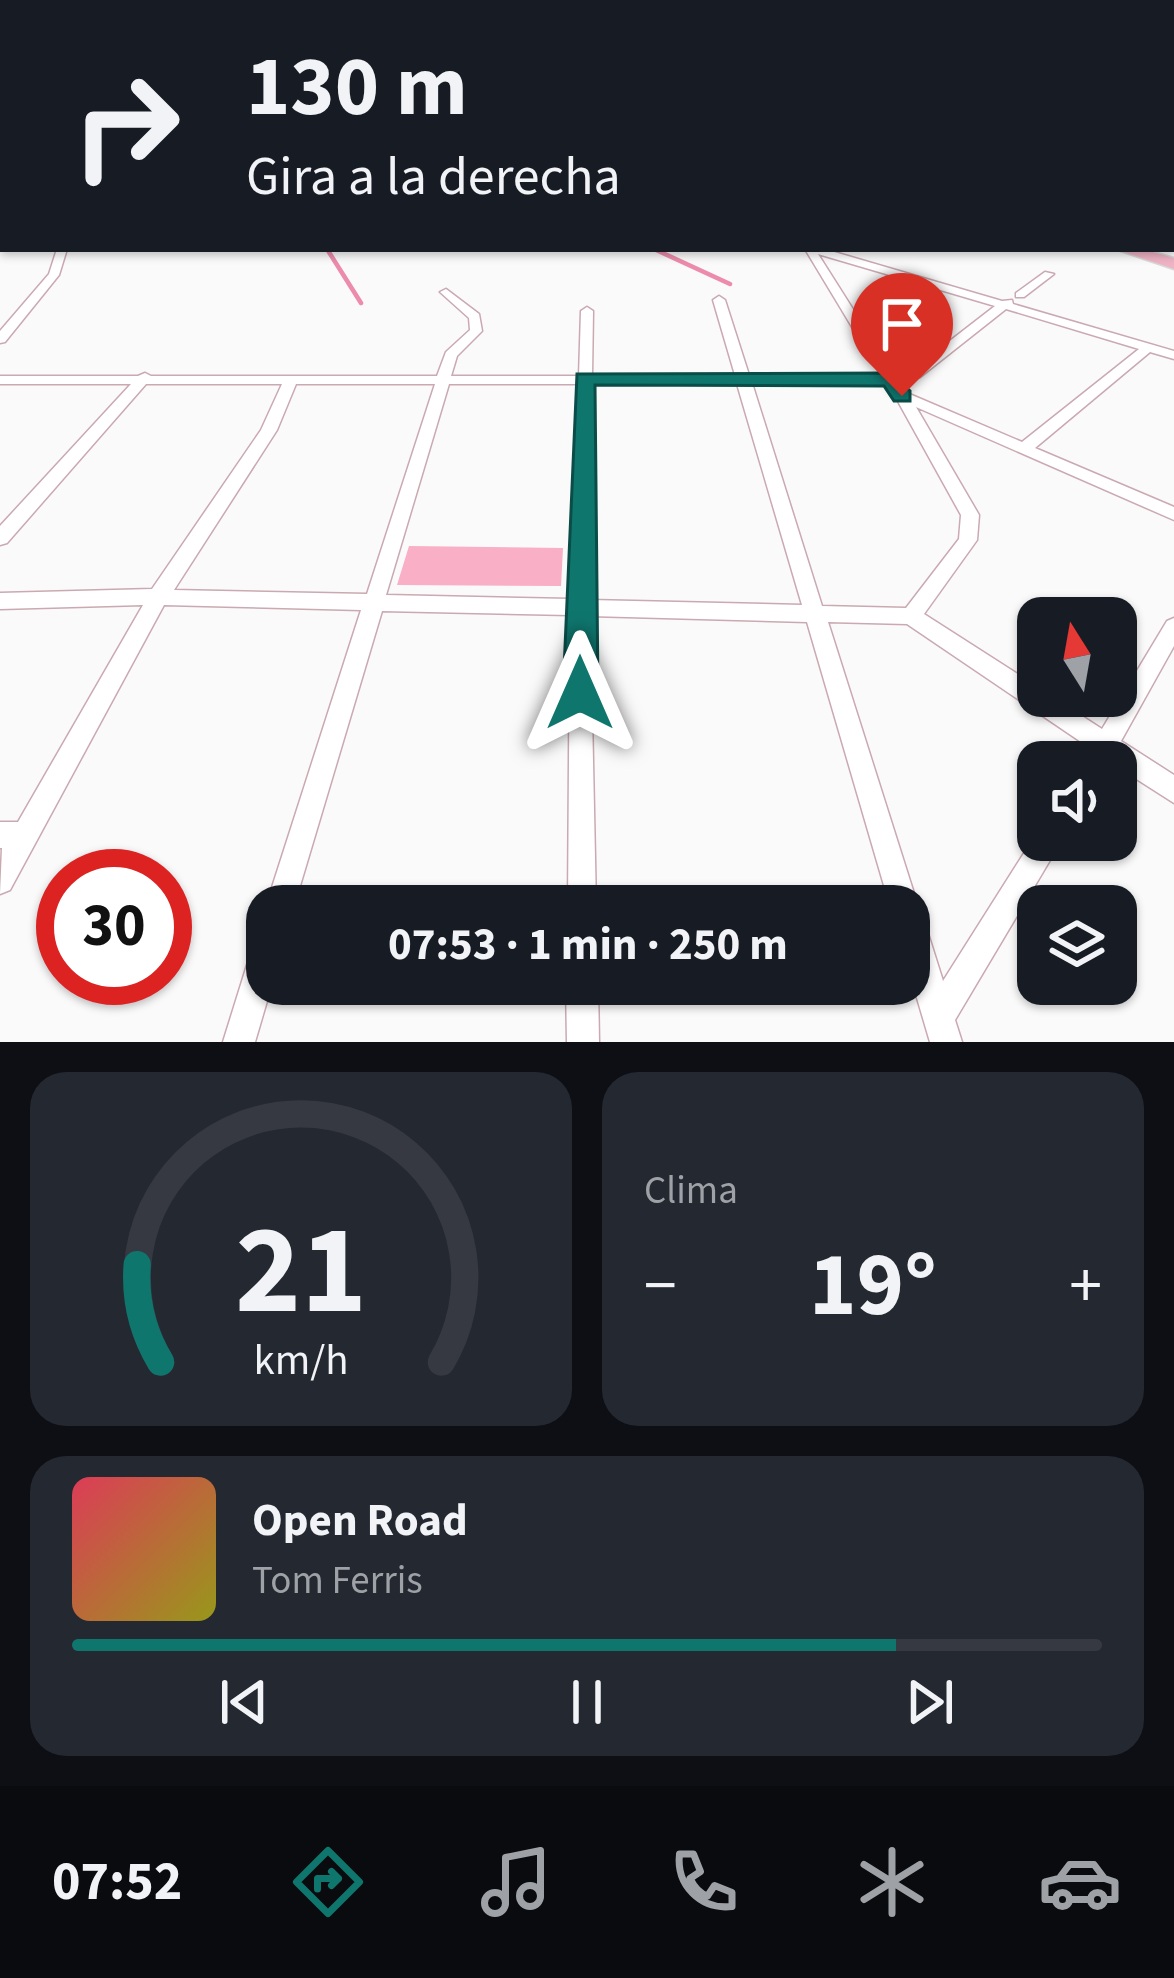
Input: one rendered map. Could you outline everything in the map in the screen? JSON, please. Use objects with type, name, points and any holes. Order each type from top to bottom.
[{"type":"highway","points":[[1133,252],[1174,265]]},
{"type":"street","points":[[0,339],[54,274],[61,252]]},
{"type":"street","points":[[814,252],[970,515],[968,540],[911,616]]},
{"type":"street","points":[[824,252],[1014,298],[1174,355]]},
{"type":"street","points":[[853,252],[1174,342]]},
{"type":"street","points":[[0,380],[890,380],[915,374],[1049,274]]},
{"type":"street","points":[[286,885],[443,380],[452,355],[476,331],[476,317],[446,292]]},
{"type":"street","points":[[718,300],[898,885]]},
{"type":"street","points":[[582,885],[580,608],[587,311]]},
{"type":"street","points":[[1026,448],[1150,346]]},
{"type":"street","points":[[0,538],[145,377]]},
{"type":"street","points":[[0,880],[12,835],[158,597],[269,430],[291,379]]},
{"type":"street","points":[[902,396],[1174,514]]},
{"type":"street","points":[[0,601],[158,597],[815,618],[911,616],[1084,741]]},
{"type":"street","points":[[1108,741],[1174,627]]},
{"type":"street","points":[[1137,771],[1174,790]]},
{"type":"street","points":[[942,1029],[1036,861]]},
{"type":"street","points":[[930,990],[942,1029]]},
{"type":"street","points":[[239,1042],[250,1005]]},
{"type":"street","points":[[582,1005],[583,1042]]},
{"type":"shaded area","points":[[409,546],[563,548],[561,586],[397,585]]},
{"type":"waterway","points":[[329,252],[361,303]]},
{"type":"waterway","points":[[661,252],[730,284]]},
{"type":"route","points":[[580,693],[584,378],[741,383],[890,380],[902,396]]}]
